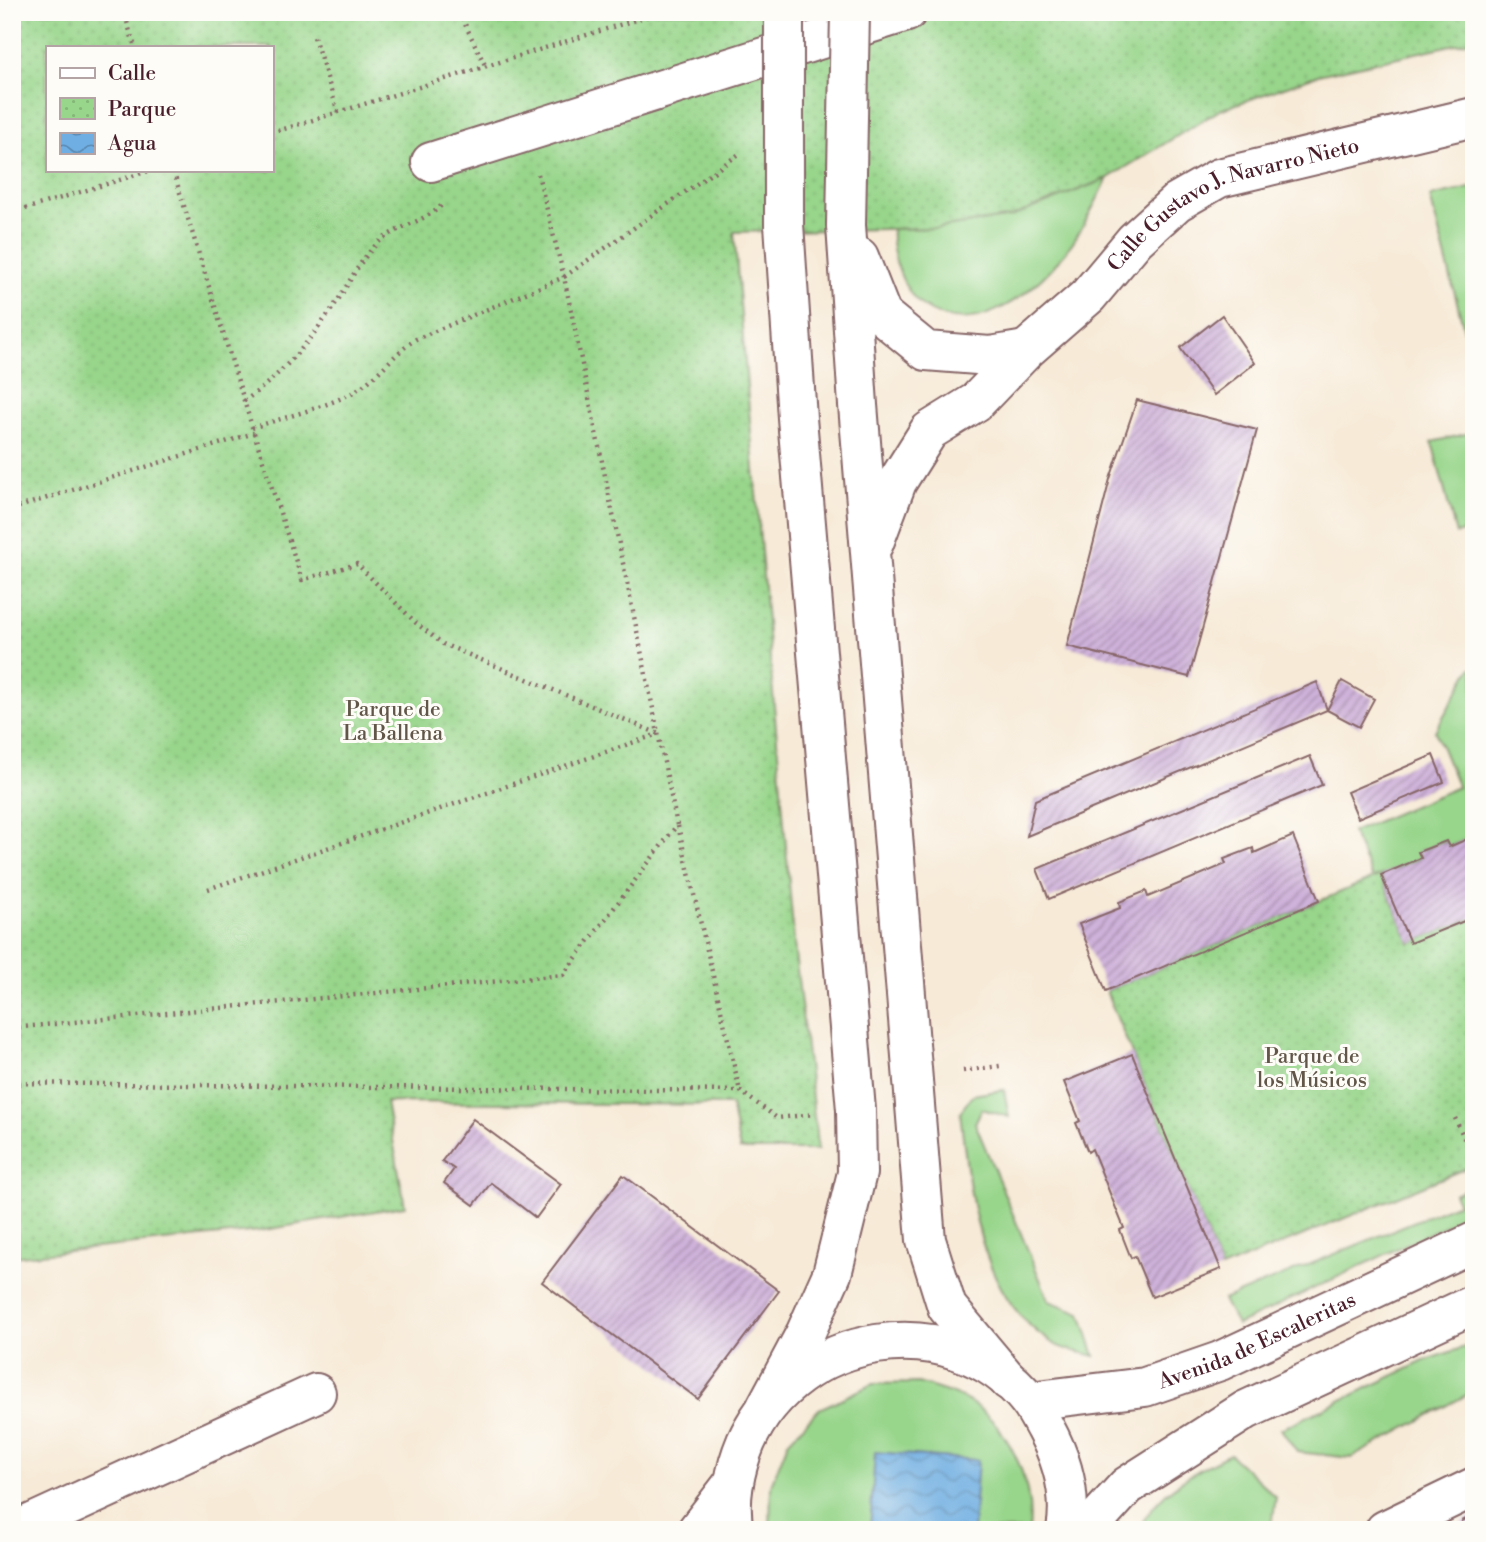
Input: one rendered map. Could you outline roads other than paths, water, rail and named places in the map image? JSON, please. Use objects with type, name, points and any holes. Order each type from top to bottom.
[{"type":"street","points":[[734,1530],[734,1482],[740,1455],[805,1334],[832,1273],[857,1173],[856,1110],[797,418],[784,224],[784,12]]},
{"type":"street","points":[[850,12],[846,225],[926,1240],[947,1307],[1019,1391],[1058,1451],[1069,1509],[1066,1530]]},
{"type":"street","points":[[431,162],[907,12]]},
{"type":"street","name":"Calle Gustavo J. Navarro Nieto","points":[[870,551],[897,482],[929,431],[976,402],[1026,350],[1088,296],[1135,240],[1177,202],[1219,178],[1474,117]]},
{"type":"street","points":[[846,225],[882,315],[926,351],[990,356],[1026,350]]},
{"type":"street","name":"Avenida de Escaleritas","points":[[1019,1391],[1145,1387],[1220,1361],[1474,1242]]},
{"type":"street","points":[[1087,1530],[1127,1486],[1246,1410],[1474,1304]]},
{"type":"street","points":[[766,1407],[790,1382],[817,1362],[848,1349],[882,1342],[916,1342],[949,1348],[980,1362],[1019,1391]]},
{"type":"street","points":[[17,1530],[316,1393]]},
{"type":"street","points":[[697,1530],[734,1482]]},
{"type":"street","points":[[1385,1530],[1474,1487]]},
{"type":"water","points":[[875,1452],[978,1460],[973,1530],[870,1530]]},
{"type":"park label","name":"Parque de La Ballena","points":[[393,721]]},
{"type":"park label","name":"Parque de los Músicos","points":[[1312,1068]]}]
